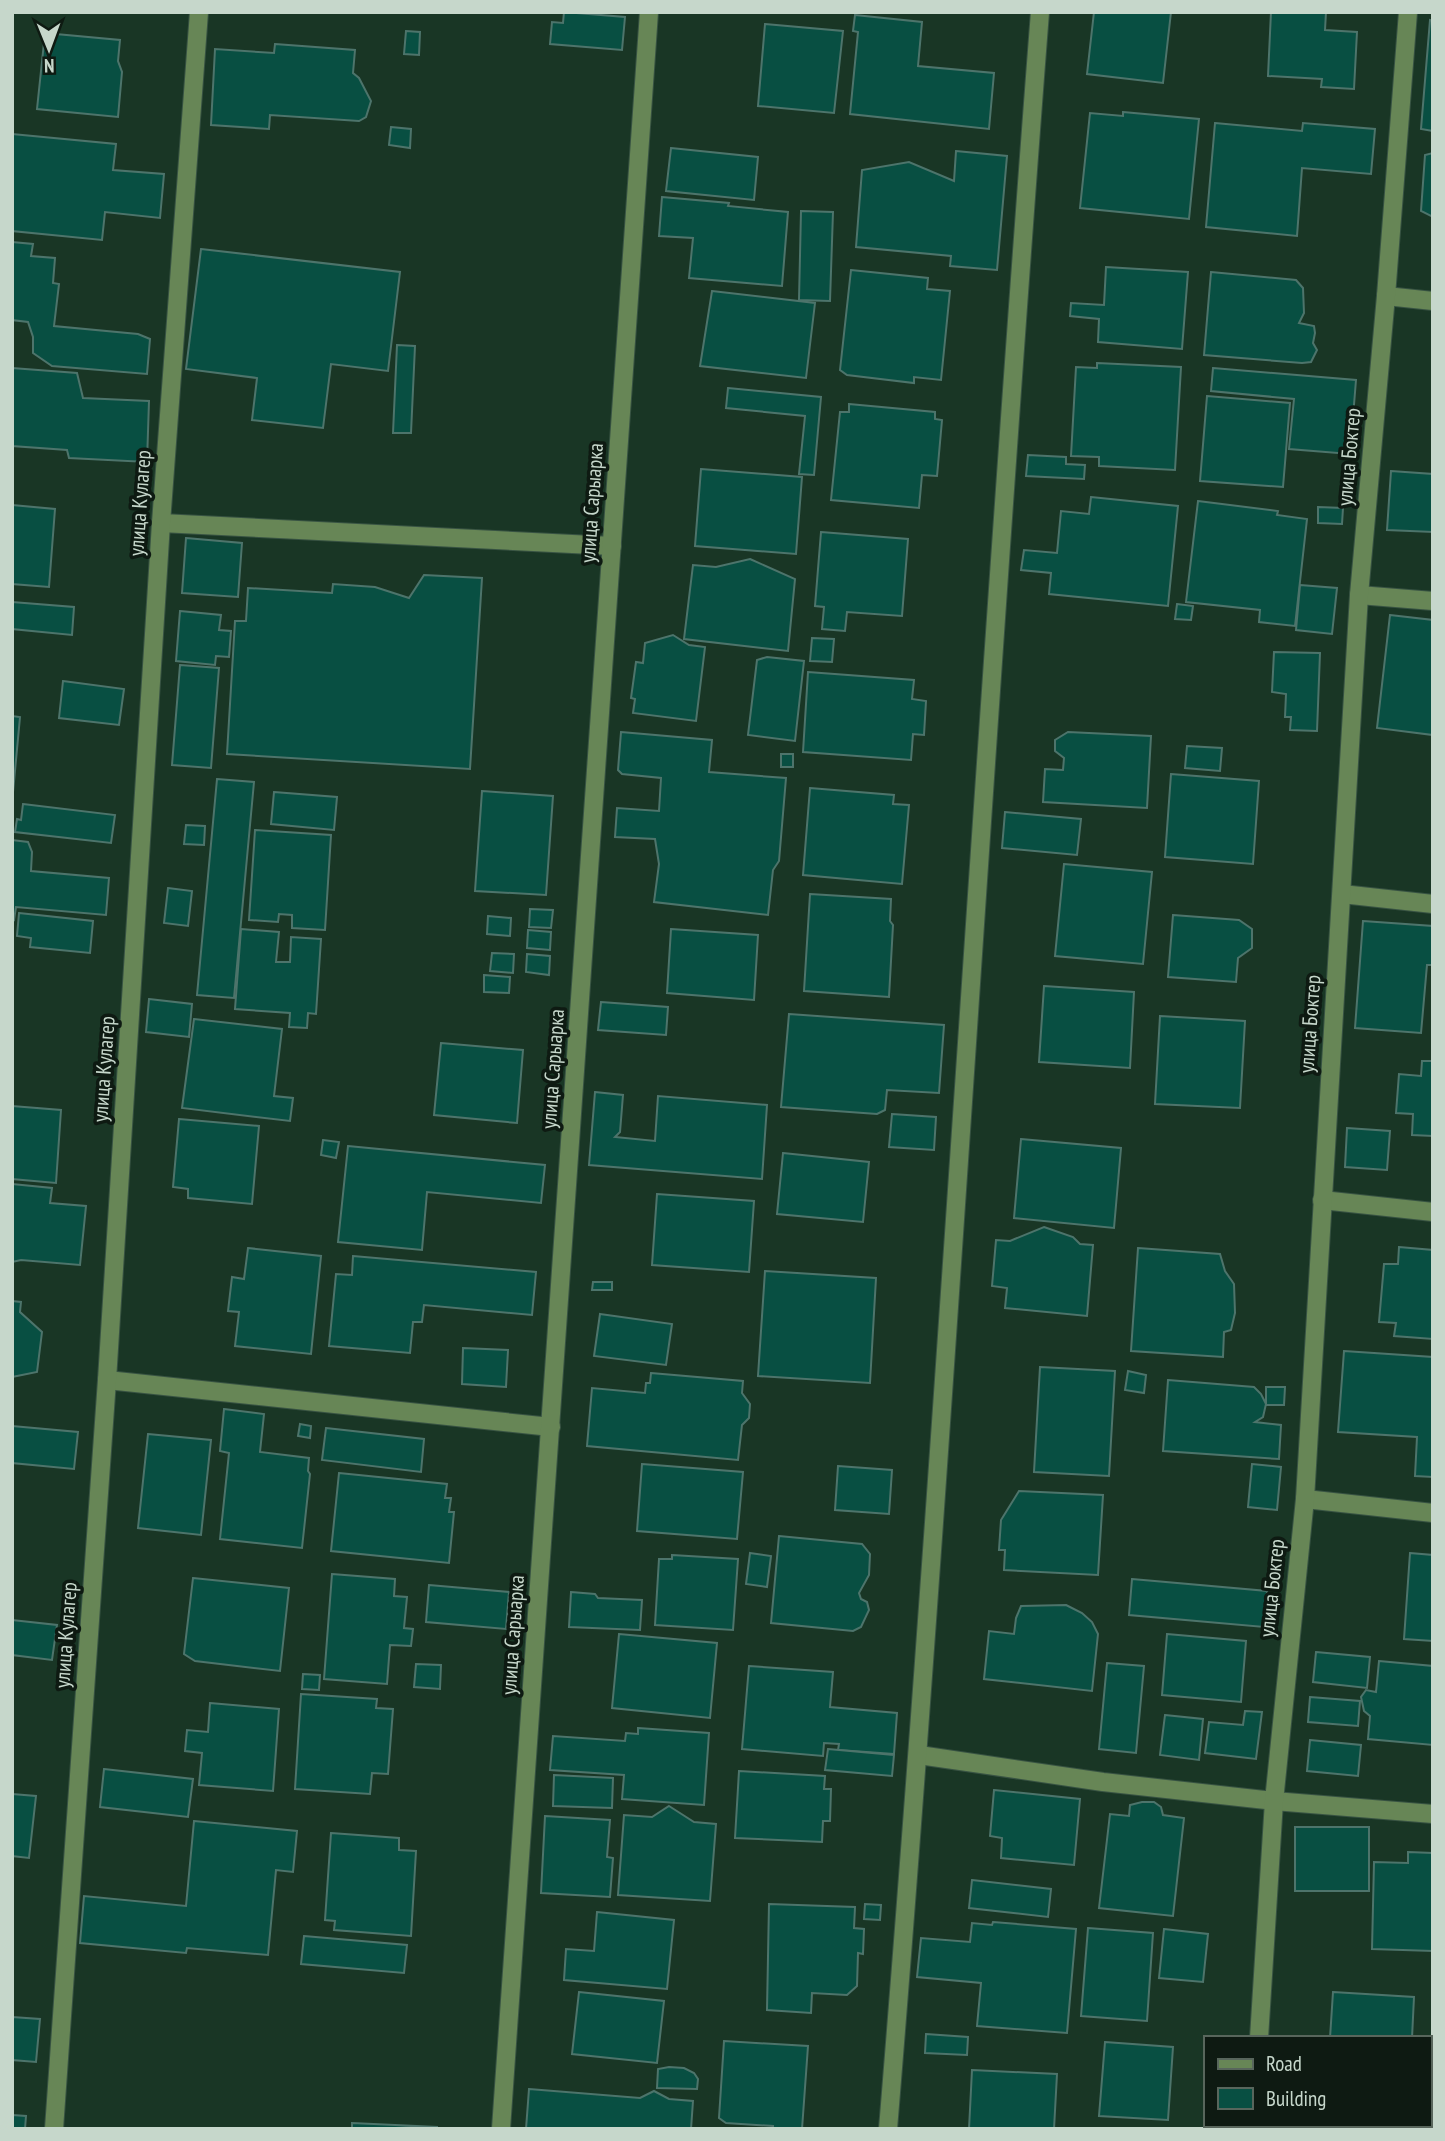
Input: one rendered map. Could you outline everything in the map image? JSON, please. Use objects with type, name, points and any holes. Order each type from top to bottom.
[{"type":"street","name":"улица Кулагер","points":[[54,2129],[199,12]]},
{"type":"street","name":"улица Сарыарка","points":[[501,2129],[649,12]]},
{"type":"street","points":[[888,2129],[919,1755],[972,989],[993,633],[1040,12]]},
{"type":"street","name":"улица Боктер","points":[[1259,2036],[1274,1801],[1305,1500],[1359,595],[1408,12]]},
{"type":"street","points":[[1386,296],[1433,301]]},
{"type":"street","points":[[162,523],[612,546]]},
{"type":"street","points":[[1359,595],[1433,601]]},
{"type":"street","points":[[1342,894],[1433,904]]},
{"type":"street","points":[[1322,1200],[1433,1212]]},
{"type":"street","points":[[107,1380],[551,1427]]},
{"type":"street","points":[[1305,1500],[1433,1513]]},
{"type":"street","points":[[919,1755],[1103,1782],[1274,1801],[1433,1814]]},
{"type":"building","points":[[564,12],[625,17],[622,50],[550,44],[552,22],[563,23]]},
{"type":"building","points":[[1094,12],[1171,12],[1163,83],[1087,74]]},
{"type":"building","points":[[1271,12],[1326,12],[1325,30],[1357,32],[1354,89],[1321,87],[1322,79],[1268,76]]},
{"type":"building","points":[[855,15],[922,22],[918,66],[994,73],[989,129],[850,114],[858,32],[853,31]]},
{"type":"building","points":[[1430,20],[1433,21],[1433,131],[1421,129]]},
{"type":"building","points":[[765,24],[843,31],[834,113],[758,106]]},
{"type":"building","points":[[406,31],[420,32],[419,55],[404,54]]},
{"type":"building","points":[[45,33],[120,40],[118,61],[122,72],[118,117],[37,109]]},
{"type":"building","points":[[275,44],[355,50],[353,73],[359,78],[371,101],[366,117],[359,121],[270,115],[269,129],[211,125],[215,49],[274,53]]},
{"type":"building","points":[[1123,112],[1199,119],[1189,219],[1080,208],[1090,113],[1123,116]]},
{"type":"building","points":[[1215,123],[1302,131],[1303,123],[1375,129],[1371,174],[1302,168],[1297,236],[1206,227]]},
{"type":"building","points":[[391,127],[411,129],[410,148],[389,145]]},
{"type":"building","points":[[12,134],[116,144],[113,170],[164,174],[160,218],[105,212],[102,240],[12,231]]},
{"type":"building","points":[[671,148],[758,157],[754,200],[666,191]]},
{"type":"building","points":[[956,151],[1007,156],[997,270],[950,266],[951,256],[856,247],[862,170],[909,162],[954,181]]},
{"type":"building","points":[[1433,153],[1433,217],[1421,211],[1425,155]]},
{"type":"building","points":[[662,197],[788,212],[782,286],[689,278],[693,238],[659,236]]},
{"type":"building","points":[[801,211],[833,212],[830,301],[799,300]]},
{"type":"building","points":[[12,242],[33,244],[31,256],[55,258],[53,283],[59,284],[54,326],[138,334],[150,339],[147,374],[52,366],[33,353],[33,337],[28,322],[12,320]]},
{"type":"building","points":[[201,249],[400,272],[388,371],[331,364],[323,428],[252,420],[257,378],[186,369]]},
{"type":"building","points":[[1106,267],[1188,272],[1182,349],[1098,342],[1099,319],[1070,316],[1071,303],[1104,305]]},
{"type":"building","points":[[851,270],[928,278],[927,289],[950,291],[941,380],[914,377],[914,383],[847,375],[840,370]]},
{"type":"building","points":[[1211,272],[1296,280],[1303,288],[1304,313],[1299,323],[1314,326],[1313,343],[1317,350],[1311,362],[1204,355]]},
{"type":"building","points":[[712,291],[815,303],[806,378],[700,366]]},
{"type":"building","points":[[397,345],[415,346],[411,433],[393,433]]},
{"type":"building","points":[[1097,363],[1181,367],[1175,470],[1099,466],[1099,457],[1071,456],[1076,367],[1097,368]]},
{"type":"building","points":[[12,368],[77,373],[83,398],[149,401],[147,462],[69,458],[67,450],[12,446]]},
{"type":"building","points":[[1213,368],[1356,380],[1350,454],[1289,449],[1294,399],[1211,391]]},
{"type":"building","points":[[728,388],[821,397],[814,475],[799,474],[805,416],[726,408]]},
{"type":"building","points":[[1207,396],[1290,403],[1283,487],[1200,481]]},
{"type":"building","points":[[849,404],[935,412],[935,419],[942,420],[937,476],[922,475],[919,508],[831,500],[840,412],[849,412]]},
{"type":"building","points":[[1028,455],[1066,457],[1066,464],[1085,465],[1084,479],[1026,476]]},
{"type":"building","points":[[701,469],[802,477],[796,554],[695,546]]},
{"type":"building","points":[[1391,471],[1433,474],[1433,532],[1387,530]]},
{"type":"building","points":[[1091,497],[1178,506],[1168,606],[1049,594],[1051,573],[1021,570],[1024,550],[1057,553],[1061,511],[1089,514]]},
{"type":"building","points":[[1198,501],[1278,511],[1277,515],[1307,519],[1295,626],[1259,622],[1260,610],[1186,602]]},
{"type":"building","points":[[12,505],[55,509],[49,587],[12,584]]},
{"type":"building","points":[[1318,507],[1343,508],[1342,524],[1318,523]]},
{"type":"building","points":[[821,532],[908,539],[902,616],[847,612],[845,631],[822,629],[824,607],[815,606]]},
{"type":"building","points":[[186,538],[242,543],[238,597],[182,593]]},
{"type":"building","points":[[750,559],[795,579],[788,651],[684,639],[693,565],[716,567]]},
{"type":"building","points":[[424,575],[482,578],[470,769],[227,754],[235,621],[246,621],[248,588],[332,593],[333,584],[375,587],[409,598]]},
{"type":"building","points":[[1300,585],[1337,588],[1332,634],[1296,630]]},
{"type":"building","points":[[12,602],[74,607],[72,635],[12,629]]},
{"type":"building","points":[[1177,604],[1193,606],[1191,620],[1175,619]]},
{"type":"building","points":[[180,611],[221,615],[219,630],[231,631],[229,657],[216,656],[215,665],[176,661]]},
{"type":"building","points":[[1390,615],[1433,620],[1433,735],[1377,728]]},
{"type":"building","points":[[673,635],[689,645],[705,647],[696,721],[633,713],[635,699],[631,698],[636,662],[643,663],[645,643]]},
{"type":"building","points":[[812,638],[834,639],[832,662],[810,661]]},
{"type":"building","points":[[1274,652],[1320,653],[1317,731],[1290,730],[1291,717],[1285,717],[1286,694],[1272,692]]},
{"type":"building","points":[[767,657],[804,661],[795,741],[748,735],[757,660]]},
{"type":"building","points":[[180,665],[219,668],[211,768],[172,765]]},
{"type":"building","points":[[808,672],[914,680],[912,699],[926,701],[924,735],[913,734],[911,760],[803,752]]},
{"type":"building","points":[[63,681],[124,689],[119,725],[59,718]]},
{"type":"building","points":[[12,716],[20,717],[12,803]]},
{"type":"building","points":[[621,732],[712,740],[709,772],[786,778],[779,861],[773,870],[768,915],[654,902],[659,864],[655,839],[615,837],[617,808],[659,811],[661,778],[622,774],[618,770]]},
{"type":"building","points":[[1068,732],[1151,736],[1147,808],[1043,802],[1045,769],[1063,770],[1064,758],[1055,751],[1055,740]]},
{"type":"building","points":[[1187,746],[1222,748],[1220,771],[1185,768]]},
{"type":"building","points":[[781,754],[793,754],[793,767],[781,767]]},
{"type":"building","points":[[1171,774],[1259,781],[1253,864],[1165,857]]},
{"type":"building","points":[[217,779],[254,782],[234,998],[197,995]]},
{"type":"building","points":[[810,788],[894,795],[893,804],[909,805],[902,884],[803,875]]},
{"type":"building","points":[[482,791],[553,796],[546,895],[475,891]]},
{"type":"building","points":[[274,792],[337,797],[334,830],[271,824]]},
{"type":"building","points":[[23,804],[115,815],[111,843],[15,832],[17,819],[21,820]]},
{"type":"building","points":[[1005,812],[1081,819],[1077,855],[1002,848]]},
{"type":"building","points":[[186,825],[205,826],[204,845],[184,844]]},
{"type":"building","points":[[255,830],[331,835],[325,930],[292,928],[292,915],[279,914],[278,922],[249,920]]},
{"type":"building","points":[[12,840],[28,842],[32,852],[31,871],[109,878],[106,915],[16,907],[14,920],[12,919]]},
{"type":"building","points":[[1064,864],[1152,872],[1143,964],[1055,956]]},
{"type":"building","points":[[168,888],[192,891],[188,926],[164,923]]},
{"type":"building","points":[[810,894],[891,899],[890,921],[893,925],[889,997],[804,991]]},
{"type":"building","points":[[530,909],[553,910],[551,928],[529,927]]},
{"type":"building","points":[[19,913],[93,921],[90,953],[30,947],[31,938],[17,936]]},
{"type":"building","points":[[1173,915],[1239,920],[1252,929],[1252,948],[1238,958],[1236,982],[1168,977]]},
{"type":"building","points":[[488,916],[511,918],[510,936],[487,934]]},
{"type":"building","points":[[1363,921],[1433,926],[1433,965],[1427,965],[1421,1033],[1355,1028]]},
{"type":"building","points":[[241,929],[279,932],[276,962],[290,962],[291,937],[321,939],[316,1014],[308,1013],[307,1028],[289,1027],[290,1013],[235,1009]]},
{"type":"building","points":[[671,929],[758,935],[754,1000],[667,993]]},
{"type":"building","points":[[528,930],[551,932],[550,950],[527,948]]},
{"type":"building","points":[[492,953],[514,954],[513,973],[490,971]]},
{"type":"building","points":[[527,954],[550,956],[549,975],[526,972]]},
{"type":"building","points":[[484,975],[510,977],[509,993],[484,992]]},
{"type":"building","points":[[1044,986],[1134,992],[1130,1068],[1039,1062]]},
{"type":"building","points":[[149,999],[192,1004],[189,1037],[146,1032]]},
{"type":"building","points":[[601,1002],[668,1007],[666,1035],[598,1030]]},
{"type":"building","points":[[789,1014],[944,1025],[939,1093],[887,1090],[885,1110],[877,1114],[781,1107]]},
{"type":"building","points":[[1160,1016],[1245,1021],[1240,1108],[1155,1104]]},
{"type":"building","points":[[194,1019],[282,1029],[274,1096],[293,1098],[290,1121],[182,1108]]},
{"type":"building","points":[[441,1043],[523,1050],[517,1123],[434,1115]]},
{"type":"building","points":[[1422,1061],[1433,1061],[1433,1136],[1412,1135],[1413,1114],[1396,1113],[1399,1074],[1421,1076]]},
{"type":"building","points":[[595,1092],[623,1095],[620,1132],[615,1137],[655,1141],[658,1096],[767,1105],[762,1179],[589,1165]]},
{"type":"building","points":[[12,1106],[61,1110],[56,1183],[12,1179]]},
{"type":"building","points":[[892,1114],[936,1117],[934,1150],[889,1147]]},
{"type":"building","points":[[179,1119],[259,1126],[252,1204],[188,1198],[188,1189],[173,1187]]},
{"type":"building","points":[[1347,1128],[1390,1131],[1387,1170],[1345,1167]]},
{"type":"building","points":[[1021,1139],[1121,1148],[1114,1228],[1014,1218]]},
{"type":"building","points":[[323,1140],[339,1142],[336,1158],[321,1155]]},
{"type":"building","points":[[348,1146],[545,1165],[541,1203],[427,1192],[422,1250],[338,1242]]},
{"type":"building","points":[[783,1153],[869,1162],[863,1222],[777,1214]]},
{"type":"building","points":[[12,1184],[52,1188],[50,1203],[86,1206],[80,1265],[21,1260],[12,1262]]},
{"type":"building","points":[[657,1194],[754,1201],[749,1272],[652,1265]]},
{"type":"building","points":[[1044,1227],[1073,1237],[1080,1244],[1093,1245],[1087,1316],[1005,1308],[1007,1288],[992,1286],[996,1240],[1010,1241]]},
{"type":"building","points":[[1399,1247],[1433,1250],[1433,1339],[1394,1336],[1396,1323],[1379,1322],[1384,1264],[1398,1264]]},
{"type":"building","points":[[248,1248],[321,1256],[311,1354],[235,1346],[239,1312],[228,1311],[232,1277],[244,1279]]},
{"type":"building","points":[[1138,1248],[1220,1254],[1225,1271],[1234,1284],[1235,1313],[1231,1330],[1224,1332],[1223,1357],[1131,1351]]},
{"type":"building","points":[[353,1256],[536,1272],[532,1315],[424,1305],[422,1322],[413,1322],[410,1353],[329,1346],[336,1274],[352,1275]]},
{"type":"building","points":[[765,1271],[876,1278],[870,1383],[758,1376]]},
{"type":"building","points":[[593,1282],[612,1282],[612,1290],[592,1290]]},
{"type":"building","points":[[12,1301],[21,1302],[20,1312],[42,1332],[37,1372],[12,1377]]},
{"type":"building","points":[[600,1314],[672,1324],[666,1365],[594,1356]]},
{"type":"building","points":[[463,1348],[508,1350],[506,1387],[462,1384]]},
{"type":"building","points":[[1344,1351],[1433,1357],[1433,1477],[1415,1476],[1417,1437],[1338,1432]]},
{"type":"building","points":[[1040,1367],[1115,1371],[1109,1476],[1034,1472]]},
{"type":"building","points":[[1128,1371],[1146,1375],[1144,1393],[1125,1390]]},
{"type":"building","points":[[651,1373],[743,1381],[742,1393],[750,1404],[749,1418],[742,1425],[738,1460],[587,1446],[592,1388],[645,1393]]},
{"type":"building","points":[[1168,1380],[1254,1387],[1266,1404],[1263,1417],[1255,1422],[1281,1425],[1279,1459],[1163,1451]]},
{"type":"building","points":[[1266,1387],[1285,1387],[1284,1405],[1266,1405]]},
{"type":"building","points":[[224,1409],[264,1414],[260,1452],[309,1458],[310,1474],[302,1548],[220,1539],[229,1453],[220,1451]]},
{"type":"building","points":[[300,1424],[311,1426],[310,1438],[298,1436]]},
{"type":"building","points":[[12,1426],[78,1432],[74,1469],[12,1463]]},
{"type":"building","points":[[326,1428],[424,1439],[421,1472],[322,1460]]},
{"type":"building","points":[[148,1434],[211,1440],[201,1535],[138,1528]]},
{"type":"building","points":[[642,1464],[743,1472],[737,1539],[637,1531]]},
{"type":"building","points":[[1252,1464],[1281,1467],[1277,1510],[1248,1507]]},
{"type":"building","points":[[838,1466],[892,1470],[889,1514],[835,1510]]},
{"type":"building","points":[[339,1473],[447,1484],[445,1498],[451,1498],[449,1512],[454,1512],[449,1563],[331,1551]]},
{"type":"building","points":[[1019,1491],[1103,1495],[1098,1575],[1004,1570],[1005,1550],[999,1550],[1001,1520]]},
{"type":"building","points":[[779,1536],[862,1544],[870,1554],[869,1575],[859,1593],[861,1599],[867,1602],[869,1610],[861,1627],[853,1631],[771,1623]]},
{"type":"building","points":[[750,1553],[771,1556],[767,1587],[746,1584]]},
{"type":"building","points":[[1410,1553],[1433,1555],[1433,1641],[1404,1639]]},
{"type":"building","points":[[672,1555],[738,1559],[733,1630],[655,1625],[659,1559],[672,1559]]},
{"type":"building","points":[[332,1574],[395,1579],[394,1596],[407,1597],[404,1628],[413,1629],[411,1646],[390,1645],[387,1684],[324,1679]]},
{"type":"building","points":[[193,1578],[289,1588],[280,1671],[195,1661],[184,1654]]},
{"type":"building","points":[[1132,1579],[1267,1591],[1264,1627],[1129,1615]]},
{"type":"building","points":[[429,1585],[509,1592],[506,1629],[426,1622]]},
{"type":"building","points":[[571,1592],[595,1594],[598,1598],[642,1600],[640,1630],[569,1627]]},
{"type":"building","points":[[1066,1605],[1092,1622],[1098,1634],[1092,1691],[984,1679],[989,1631],[1014,1634],[1021,1606]]},
{"type":"building","points":[[12,1620],[57,1625],[52,1660],[12,1655]]},
{"type":"building","points":[[619,1634],[717,1643],[710,1718],[612,1708]]},
{"type":"building","points":[[1167,1634],[1246,1641],[1241,1702],[1162,1695]]},
{"type":"building","points":[[1316,1652],[1370,1657],[1367,1688],[1313,1682]]},
{"type":"building","points":[[1379,1661],[1433,1666],[1433,1745],[1368,1739],[1370,1716],[1364,1711],[1361,1697],[1366,1690],[1376,1692]]},
{"type":"building","points":[[1107,1663],[1144,1666],[1136,1753],[1099,1749]]},
{"type":"building","points":[[416,1664],[441,1665],[440,1689],[414,1687]]},
{"type":"building","points":[[749,1666],[833,1672],[830,1707],[897,1713],[894,1754],[838,1750],[839,1744],[824,1743],[823,1756],[742,1749]]},
{"type":"building","points":[[303,1674],[320,1675],[319,1690],[302,1689]]},
{"type":"building","points":[[301,1694],[377,1699],[376,1708],[393,1709],[388,1774],[372,1773],[370,1794],[295,1789]]},
{"type":"building","points":[[1310,1697],[1360,1701],[1358,1726],[1308,1722]]},
{"type":"building","points":[[210,1703],[279,1709],[273,1791],[199,1785],[202,1753],[185,1751],[187,1730],[208,1732]]},
{"type":"building","points":[[1245,1711],[1262,1712],[1256,1759],[1205,1753],[1209,1722],[1243,1725]]},
{"type":"building","points":[[1165,1715],[1203,1719],[1199,1760],[1160,1755]]},
{"type":"building","points":[[638,1728],[709,1733],[704,1805],[622,1799],[624,1775],[550,1770],[553,1736],[625,1741],[626,1733],[638,1734]]},
{"type":"building","points":[[1310,1740],[1361,1745],[1358,1776],[1307,1771]]},
{"type":"building","points":[[828,1749],[894,1755],[892,1776],[825,1770]]},
{"type":"building","points":[[104,1769],[193,1779],[188,1817],[100,1807]]},
{"type":"building","points":[[739,1771],[825,1776],[824,1789],[831,1789],[830,1821],[823,1821],[822,1842],[735,1838]]},
{"type":"building","points":[[554,1775],[613,1778],[612,1808],[553,1806]]},
{"type":"building","points":[[994,1790],[1080,1799],[1074,1865],[1001,1858],[1002,1838],[990,1836]]},
{"type":"building","points":[[12,1794],[36,1796],[29,1858],[12,1856]]},
{"type":"building","points":[[1154,1802],[1161,1807],[1163,1815],[1184,1818],[1173,1916],[1099,1908],[1110,1814],[1129,1816],[1130,1805]]},
{"type":"building","points":[[669,1806],[694,1822],[716,1824],[710,1901],[618,1895],[624,1815],[652,1817]]},
{"type":"building","points":[[545,1816],[610,1820],[607,1857],[613,1858],[610,1897],[541,1893]]},
{"type":"building","points":[[194,1821],[297,1831],[293,1872],[276,1870],[268,1955],[187,1948],[186,1953],[80,1943],[84,1896],[186,1906]]},
{"type":"building","points":[[1295,1827],[1369,1827],[1369,1891],[1295,1891]]},
{"type":"building","points":[[331,1833],[399,1838],[399,1850],[416,1851],[411,1936],[334,1930],[335,1921],[325,1920]]},
{"type":"building","points":[[1408,1852],[1433,1853],[1433,1951],[1372,1949],[1374,1862],[1408,1863]]},
{"type":"building","points":[[972,1880],[1051,1889],[1048,1917],[969,1908]]},
{"type":"building","points":[[769,1904],[855,1907],[854,1928],[864,1929],[863,1954],[858,1953],[857,1986],[847,1995],[812,1993],[811,2013],[767,2010]]},
{"type":"building","points":[[865,1904],[881,1905],[880,1920],[864,1919]]},
{"type":"building","points":[[597,1912],[674,1920],[667,1989],[564,1980],[566,1949],[594,1951]]},
{"type":"building","points":[[993,1922],[1076,1929],[1067,2033],[977,2026],[981,1983],[917,1977],[921,1938],[970,1942],[972,1923],[992,1925]]},
{"type":"building","points":[[1088,1928],[1153,1933],[1147,2021],[1081,2016]]},
{"type":"building","points":[[1164,1929],[1208,1934],[1203,1982],[1159,1978]]},
{"type":"building","points":[[304,1936],[407,1945],[404,1973],[301,1964]]},
{"type":"building","points":[[579,1992],[664,2001],[657,2063],[572,2054]]},
{"type":"building","points":[[1333,1992],[1414,1997],[1412,2036],[1330,2036]]},
{"type":"building","points":[[12,2017],[40,2019],[36,2062],[12,2060]]},
{"type":"building","points":[[926,2034],[968,2037],[967,2055],[925,2053]]},
{"type":"building","points":[[724,2041],[808,2046],[802,2129],[773,2129],[773,2126],[726,2123],[719,2118]]},
{"type":"building","points":[[1105,2042],[1173,2047],[1168,2120],[1099,2116]]},
{"type":"building","points":[[684,2068],[694,2073],[698,2079],[697,2089],[657,2088],[658,2069]]},
{"type":"building","points":[[972,2070],[1057,2074],[1054,2129],[969,2129]]},
{"type":"building","points":[[529,2089],[640,2098],[654,2091],[669,2099],[693,2101],[691,2129],[526,2129]]},
{"type":"building","points":[[12,2115],[26,2116],[25,2129],[12,2129]]},
{"type":"building","points":[[352,2123],[438,2127],[352,2129]]}]
